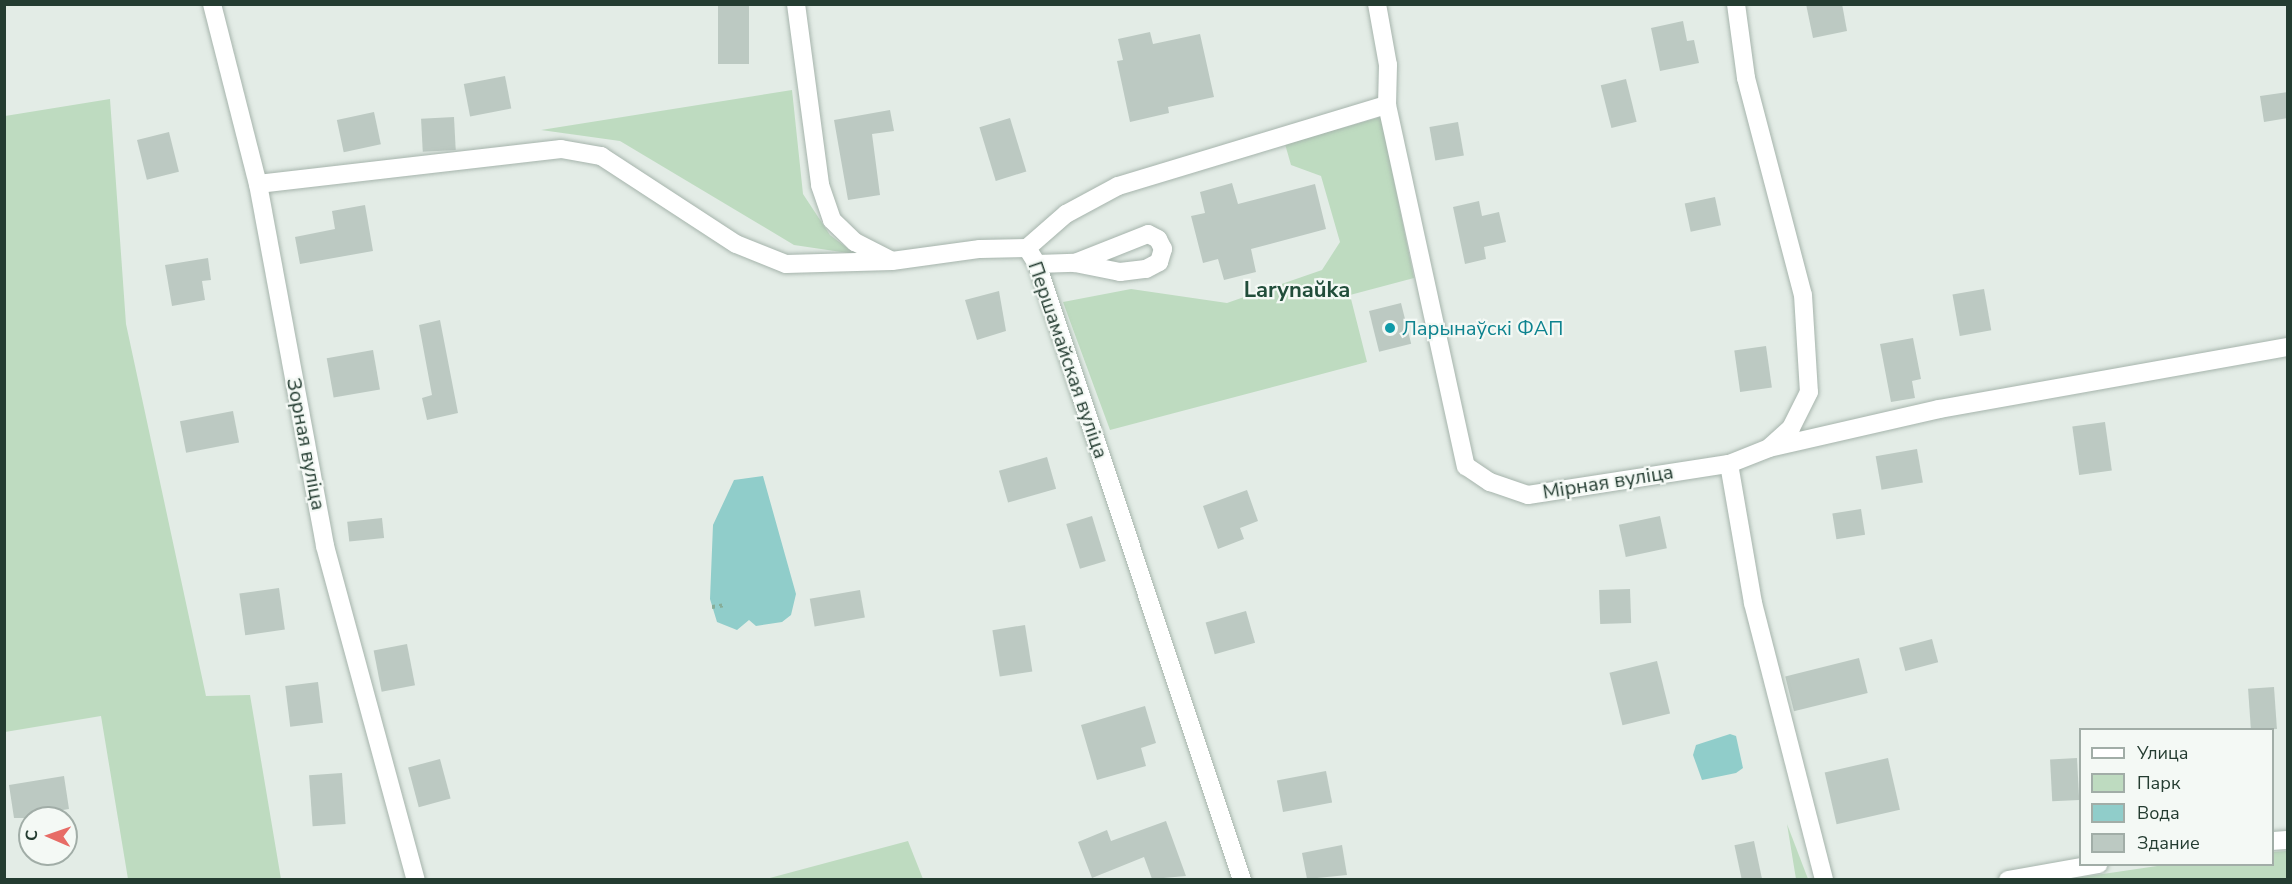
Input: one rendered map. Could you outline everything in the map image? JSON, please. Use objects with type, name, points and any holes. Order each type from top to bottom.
[{"type":"street","name":"Зорная вуліца","points":[[212,4],[258,184],[325,546],[416,879]]},
{"type":"street","points":[[796,4],[820,184],[832,220],[855,242],[892,261]]},
{"type":"street","name":"Мірная вуліца","points":[[1377,4],[1388,65],[1387,105],[1466,466],[1490,482],[1528,495],[1729,464]]},
{"type":"street","points":[[1736,4],[1746,78],[1803,295],[1809,392],[1791,428],[1769,448]]},
{"type":"street","points":[[1075,263],[1032,256],[1066,214],[1118,186],[1387,105]]},
{"type":"street","name":"Першамайская вуліца","points":[[258,184],[561,149],[601,156],[736,244],[786,264],[892,261],[980,249],[1032,256],[1242,879]]},
{"type":"street","points":[[1824,879],[1753,603],[1729,464],[1769,448],[1939,409],[2288,347]]},
{"type":"street","points":[[2008,879],[2087,866]]},
{"type":"path","points":[[712,607],[726,605]]},
{"type":"green space","points":[[792,90],[803,194],[830,235],[855,254],[794,245],[620,141],[541,130]]},
{"type":"green space","points":[[110,99],[126,324],[206,696],[250,695],[281,879],[128,879],[101,716],[5,732],[5,116]]},
{"type":"green space","points":[[1381,117],[1414,278],[1350,295],[1367,362],[1110,430],[1063,302],[1131,289],[1227,303],[1322,270],[1340,242],[1321,176],[1291,165],[1285,144]]},
{"type":"green space","points":[[1787,824],[1808,879],[1796,879]]},
{"type":"green space","points":[[908,841],[923,879],[766,879]]},
{"type":"green space","points":[[2287,851],[2287,879],[2069,879],[2157,866],[2274,866],[2274,852]]},
{"type":"water","points":[[763,476],[796,594],[791,615],[782,622],[756,626],[749,620],[737,630],[717,622],[710,599],[713,525],[734,480]]},
{"type":"water","points":[[1730,734],[1736,736],[1743,768],[1736,773],[1702,780],[1693,755],[1696,745]]},
{"type":"building","points":[[718,4],[749,4],[749,64],[718,64]]},
{"type":"building","points":[[1806,4],[1842,4],[1847,31],[1813,38]]},
{"type":"building","points":[[1683,21],[1687,41],[1694,40],[1699,63],[1660,71],[1651,28]]},
{"type":"building","points":[[1150,32],[1153,44],[1200,34],[1214,97],[1168,107],[1169,113],[1130,122],[1117,61],[1123,60],[1118,39]]},
{"type":"building","points":[[505,76],[511,108],[470,116],[464,84]]},
{"type":"building","points":[[1626,79],[1637,122],[1611,128],[1601,85]]},
{"type":"building","points":[[2288,92],[2288,118],[2264,122],[2260,96]]},
{"type":"building","points":[[890,110],[894,131],[872,134],[880,195],[848,200],[834,120]]},
{"type":"building","points":[[374,112],[381,144],[344,152],[337,120]]},
{"type":"building","points":[[454,117],[456,150],[423,152],[421,119]]},
{"type":"building","points":[[1010,118],[1026,172],[996,181],[979,127]]},
{"type":"building","points":[[1458,122],[1464,155],[1435,161],[1429,127]]},
{"type":"building","points":[[169,132],[179,172],[147,180],[137,140]]},
{"type":"building","points":[[1232,183],[1238,204],[1315,184],[1326,229],[1251,249],[1256,272],[1224,280],[1218,259],[1203,263],[1191,216],[1205,213],[1200,192]]},
{"type":"building","points":[[1715,197],[1721,225],[1691,232],[1685,203]]},
{"type":"building","points":[[1479,201],[1482,216],[1499,212],[1506,242],[1484,247],[1486,259],[1465,264],[1453,207]]},
{"type":"building","points":[[365,205],[373,251],[300,264],[295,237],[335,229],[332,211]]},
{"type":"building","points":[[208,258],[211,280],[202,281],[205,300],[172,306],[165,265]]},
{"type":"building","points":[[1984,289],[1991,330],[1960,336],[1952,295]]},
{"type":"building","points":[[999,291],[1006,331],[977,340],[965,300]]},
{"type":"building","name":"Ларынаўскі ФАП","points":[[1401,303],[1411,344],[1379,352],[1369,311]]},
{"type":"building","points":[[440,320],[458,413],[427,420],[422,398],[432,395],[419,325]]},
{"type":"building","points":[[1913,338],[1921,379],[1912,381],[1915,398],[1891,402],[1880,344]]},
{"type":"building","points":[[1766,346],[1772,388],[1740,392],[1734,350]]},
{"type":"building","points":[[373,350],[380,389],[334,398],[327,358]]},
{"type":"building","points":[[233,411],[239,442],[186,453],[180,421]]},
{"type":"building","points":[[2105,422],[2112,471],[2079,475],[2072,427]]},
{"type":"building","points":[[1917,449],[1923,482],[1882,490],[1876,456]]},
{"type":"building","points":[[1047,457],[1056,489],[1008,503],[999,471]]},
{"type":"building","points":[[1247,490],[1258,521],[1240,528],[1244,539],[1218,549],[1203,506]]},
{"type":"building","points":[[1861,509],[1865,535],[1836,539],[1832,514]]},
{"type":"building","points":[[1092,516],[1106,561],[1080,569],[1066,524]]},
{"type":"building","points":[[1660,516],[1667,548],[1626,557],[1619,525]]},
{"type":"building","points":[[382,518],[384,538],[349,542],[347,522]]},
{"type":"building","points":[[279,588],[285,630],[245,635],[239,594]]},
{"type":"building","points":[[1630,589],[1631,623],[1600,624],[1599,590]]},
{"type":"building","points":[[860,590],[865,618],[815,626],[810,599]]},
{"type":"building","points":[[1246,611],[1255,643],[1215,654],[1206,623]]},
{"type":"building","points":[[1025,625],[1032,671],[1000,677],[992,630]]},
{"type":"building","points":[[1932,639],[1938,662],[1905,671],[1899,648]]},
{"type":"building","points":[[407,644],[415,685],[382,692],[374,650]]},
{"type":"building","points":[[1859,658],[1868,693],[1794,711],[1785,676]]},
{"type":"building","points":[[1657,661],[1670,713],[1623,725],[1609,673]]},
{"type":"building","points":[[318,682],[323,723],[290,727],[285,686]]},
{"type":"building","points":[[2274,687],[2277,729],[2251,728],[2248,689]]},
{"type":"building","points":[[1145,706],[1156,743],[1141,748],[1146,766],[1097,780],[1081,725]]},
{"type":"building","points":[[1888,758],[1900,810],[1837,824],[1825,773]]},
{"type":"building","points":[[2077,758],[2079,800],[2052,801],[2050,759]]},
{"type":"building","points":[[440,759],[451,799],[419,807],[408,768]]},
{"type":"building","points":[[1326,771],[1332,802],[1283,812],[1277,781]]},
{"type":"building","points":[[342,773],[346,824],[313,826],[309,775]]},
{"type":"building","points":[[64,776],[69,806],[18,806],[18,818],[14,818],[9,785]]},
{"type":"building","points":[[1166,821],[1186,876],[1152,879],[1144,857],[1092,878],[1078,842],[1107,830],[1111,841]]},
{"type":"building","points":[[1754,841],[1762,879],[1742,880],[1734,845]]},
{"type":"building","points":[[1342,845],[1347,875],[1307,879],[1302,853]]},
{"type":"place","name":"Ларынаўскі ФАП","points":[[1390,328]]},
{"type":"district","name":"Larynaŭka","points":[[1297,291]]}]
